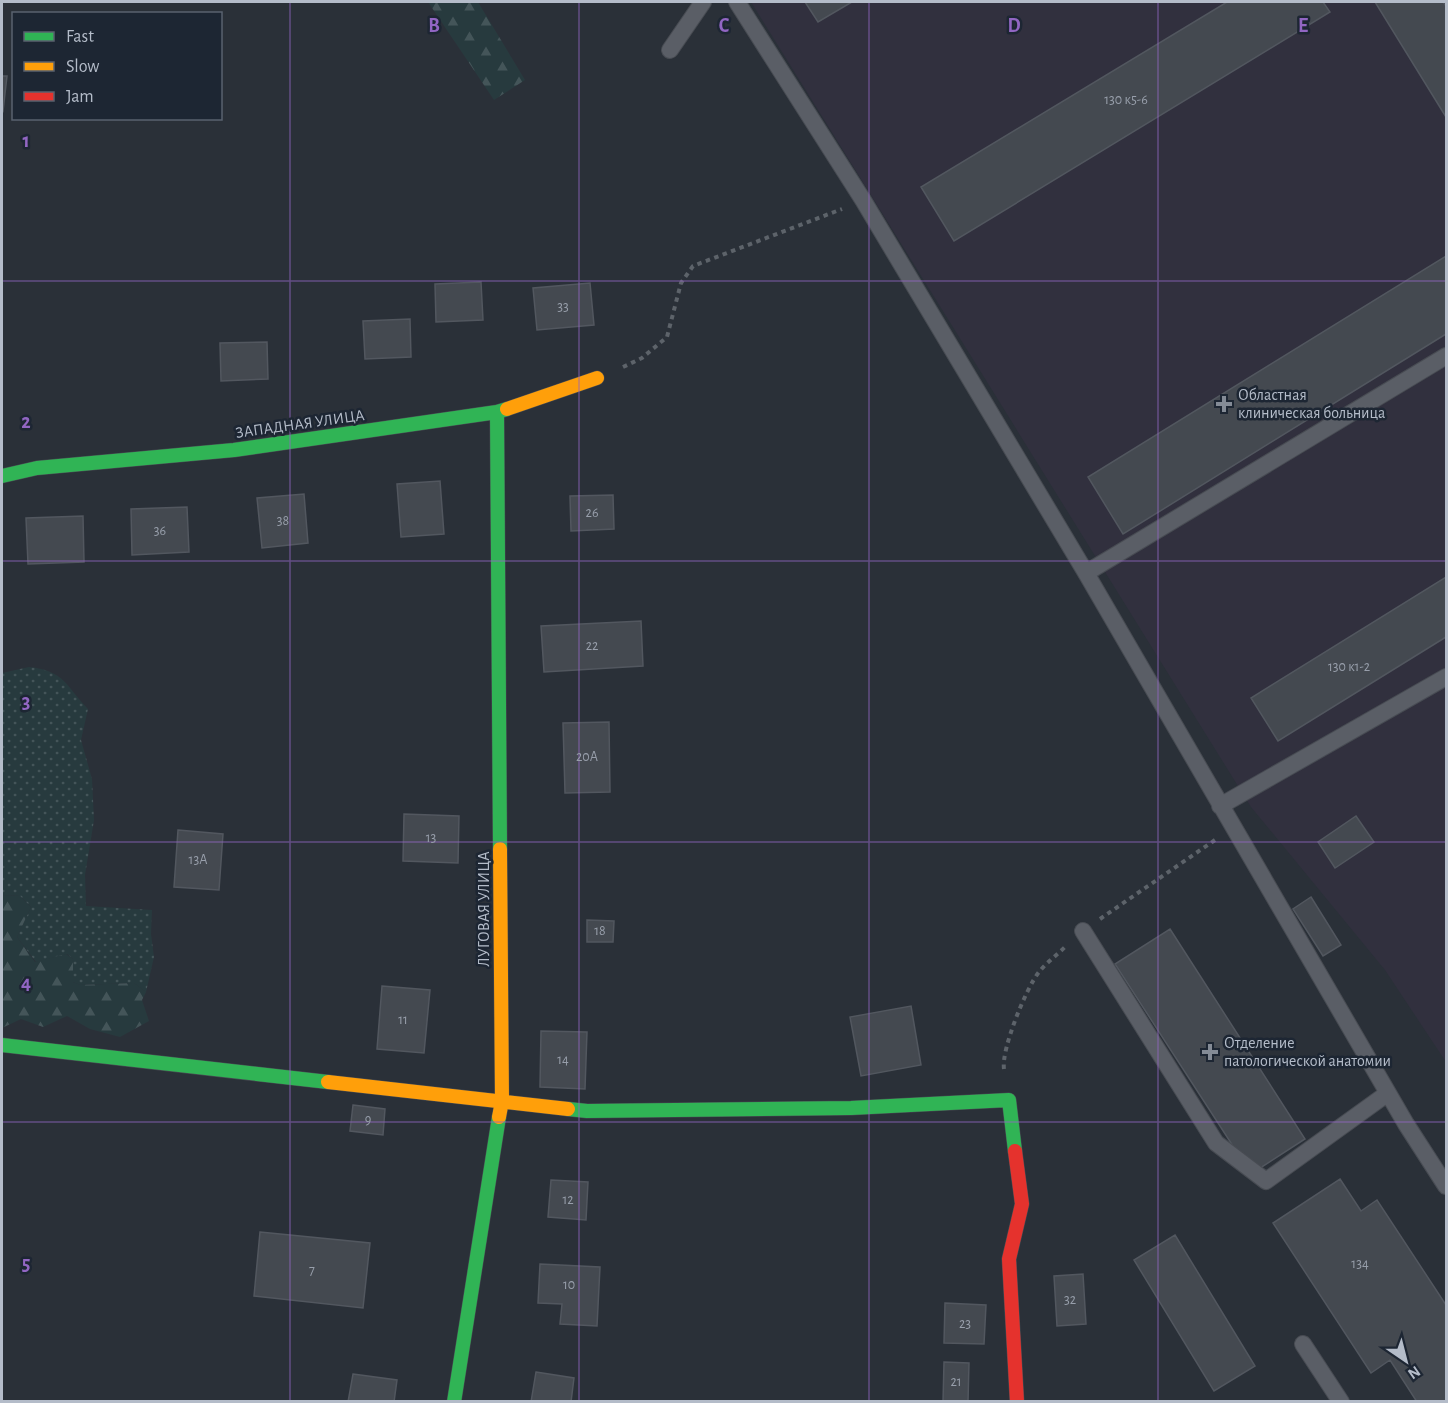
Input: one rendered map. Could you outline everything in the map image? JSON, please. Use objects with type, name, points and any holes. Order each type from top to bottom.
[{"type":"street","name":"ЗАПАДНАЯ УЛИЦА","points":[[2,476],[37,468],[234,450],[497,412],[597,378]]},
{"type":"street","name":"ЛУГОВАЯ УЛИЦА","points":[[454,1401],[502,1101],[497,412]]},
{"type":"street","points":[[2,1045],[598,1111],[851,1108],[1008,1100],[1022,1204],[1009,1259],[1017,1401]]},
{"type":"lane","points":[[670,50],[703,2]]},
{"type":"lane","points":[[736,2],[863,200],[1086,573],[1388,1093],[1446,1186]]},
{"type":"lane","points":[[1086,573],[1446,356]]},
{"type":"lane","points":[[1220,806],[1446,677]]},
{"type":"lane","points":[[1083,931],[1216,1143],[1266,1181],[1388,1093]]},
{"type":"lane","points":[[1304,1344],[1341,1401]]},
{"type":"path","points":[[642,358],[667,337],[681,284],[693,266],[863,200]]},
{"type":"shaded area","name":"Областная клиническая больница","points":[[751,2],[1446,2],[1446,1062],[1385,970],[1251,807]]},
{"type":"green space","points":[[428,2],[478,2],[525,80],[494,100]]},
{"type":"green space","points":[[29,667],[50,672],[63,680],[88,709],[81,740],[92,779],[94,820],[85,875],[86,906],[152,910],[151,934],[154,957],[146,992],[134,983],[80,985],[73,982],[73,959],[67,954],[36,962],[17,937],[31,907],[20,896],[2,895],[2,673]]},
{"type":"green space","points":[[2,895],[20,896],[31,907],[17,937],[35,962],[66,954],[73,959],[73,982],[80,985],[134,983],[146,992],[142,1000],[149,1021],[120,1037],[90,1029],[67,1016],[43,1027],[21,1019],[2,1028]]},
{"type":"building","points":[[805,2],[852,2],[818,22]]},
{"type":"building","points":[[1227,2],[1323,2],[1330,12],[954,241],[921,187]]},
{"type":"building","points":[[1375,2],[1443,2],[1446,6],[1446,117]]},
{"type":"building","points":[[2,76],[7,76],[3,111],[2,110]]},
{"type":"building","points":[[1446,256],[1446,334],[1123,534],[1088,477]]},
{"type":"building","points":[[481,282],[483,320],[436,322],[435,284]]},
{"type":"building","points":[[590,283],[594,325],[537,330],[533,288]]},
{"type":"building","points":[[410,319],[411,357],[365,359],[363,321]]},
{"type":"building","points":[[267,342],[268,379],[221,381],[220,343]]},
{"type":"building","points":[[440,481],[444,534],[401,537],[397,484]]},
{"type":"building","points":[[304,494],[308,543],[262,548],[257,498]]},
{"type":"building","points":[[613,495],[614,529],[571,531],[570,496]]},
{"type":"building","points":[[187,507],[189,552],[132,555],[131,509]]},
{"type":"building","points":[[83,516],[84,562],[28,564],[26,518]]},
{"type":"building","points":[[1446,577],[1446,637],[1278,741],[1251,698]]},
{"type":"building","points":[[641,621],[643,666],[544,672],[541,626]]},
{"type":"building","points":[[609,722],[610,792],[565,793],[563,723]]},
{"type":"building","points":[[404,814],[459,816],[458,863],[403,861]]},
{"type":"building","points":[[1356,816],[1374,842],[1335,868],[1318,842]]},
{"type":"building","points":[[178,830],[223,834],[219,890],[174,887]]},
{"type":"building","points":[[1311,897],[1341,945],[1323,956],[1293,909]]},
{"type":"building","points":[[587,920],[614,921],[613,942],[587,942]]},
{"type":"building","name":"Отделение патологической анатомии","points":[[1170,929],[1305,1139],[1251,1174],[1115,964]]},
{"type":"building","points":[[382,986],[430,990],[424,1053],[377,1049]]},
{"type":"building","points":[[911,1006],[921,1065],[861,1076],[850,1017]]},
{"type":"building","points":[[541,1031],[587,1032],[585,1089],[540,1087]]},
{"type":"building","points":[[353,1105],[385,1109],[383,1135],[350,1131]]},
{"type":"building","points":[[1340,1179],[1361,1211],[1377,1200],[1446,1305],[1446,1402],[1417,1402],[1390,1360],[1371,1373],[1273,1223]]},
{"type":"building","points":[[551,1180],[588,1182],[586,1220],[548,1217]]},
{"type":"building","points":[[260,1232],[370,1243],[363,1308],[254,1296]]},
{"type":"building","points":[[1175,1235],[1255,1366],[1214,1391],[1134,1260]]},
{"type":"building","points":[[540,1264],[600,1267],[597,1326],[560,1324],[562,1304],[538,1303]]},
{"type":"building","points":[[1083,1274],[1086,1324],[1057,1326],[1054,1276]]},
{"type":"building","points":[[945,1303],[986,1305],[984,1344],[944,1343]]},
{"type":"building","points":[[944,1362],[969,1363],[968,1402],[943,1402]]},
{"type":"building","points":[[536,1372],[574,1378],[571,1402],[531,1402]]},
{"type":"building","points":[[353,1374],[397,1380],[394,1402],[348,1402]]},
{"type":"traffic: fast","points":[[2,476],[37,468],[234,450],[507,409]]},
{"type":"traffic: fast","points":[[497,412],[500,849]]},
{"type":"traffic: fast","points":[[2,1045],[328,1082]]},
{"type":"traffic: fast","points":[[568,1109],[587,1111],[851,1108],[1009,1100],[1015,1151]]},
{"type":"traffic: fast","points":[[454,1402],[499,1117]]},
{"type":"traffic: slow","points":[[507,409],[597,378]]},
{"type":"traffic: slow","points":[[499,1117],[502,1101],[500,849]]},
{"type":"traffic: slow","points":[[328,1082],[568,1109]]},
{"type":"traffic: jam","points":[[1015,1151],[1022,1204],[1009,1259],[1017,1402]]},
{"type":"place","name":"Областная клиническая больница","points":[[1224,404]]},
{"type":"place","name":"Отделение патологической анатомии","points":[[1210,1052]]}]
